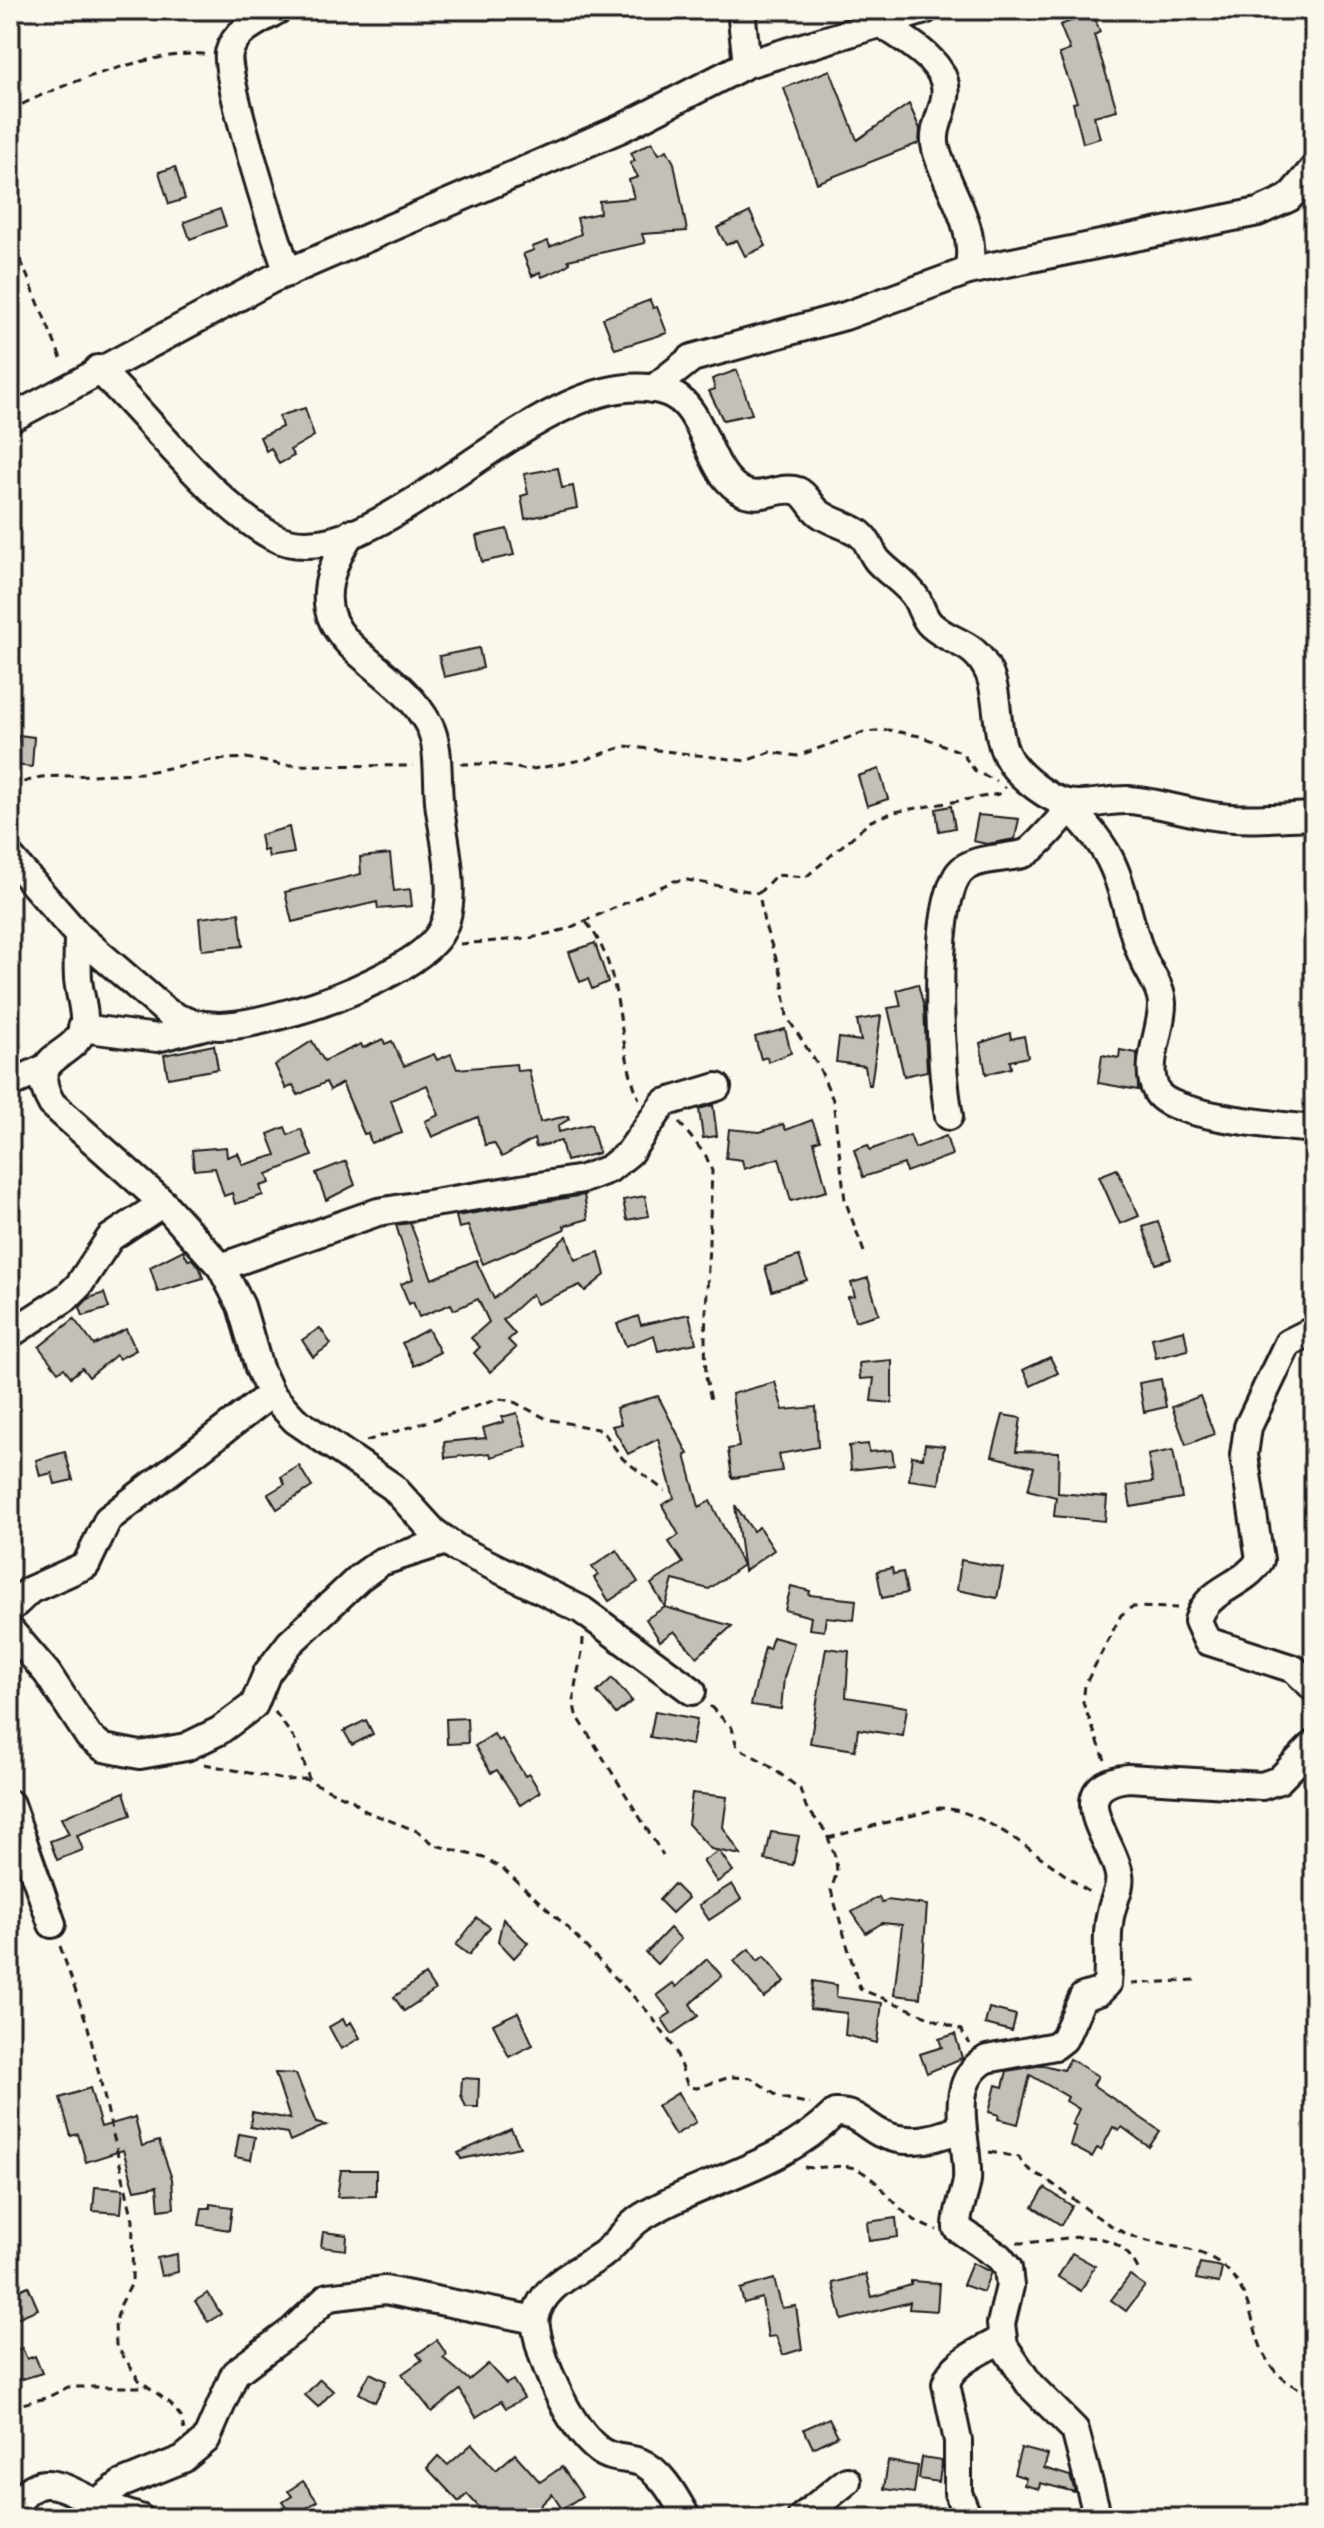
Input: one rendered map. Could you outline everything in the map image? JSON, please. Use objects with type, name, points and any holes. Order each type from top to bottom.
[{"type":"street","points":[[278,10],[237,36],[228,61],[242,131],[253,153],[288,273]]},
{"type":"street","points":[[741,10],[747,64]]},
{"type":"street","points":[[10,419],[288,273],[622,128],[747,64],[925,10]]},
{"type":"street","points":[[883,25],[940,71],[948,92],[935,140],[972,246],[968,271]]},
{"type":"street","points":[[653,389],[692,358],[845,316],[968,271],[1258,212],[1289,198],[1314,168]]},
{"type":"street","points":[[87,376],[224,499],[273,537],[296,543],[319,543],[372,528],[558,409],[592,394],[653,389],[668,392],[681,401],[695,419],[710,456],[742,492],[759,496],[795,490],[803,494],[815,510],[867,541],[875,558],[917,599],[929,624],[970,647],[981,659],[991,677],[1000,738],[1010,761],[1050,796],[1068,805],[1113,865],[1143,959],[1160,991],[1161,1011],[1152,1076],[1157,1094],[1166,1101],[1213,1115],[1314,1129]]},
{"type":"street","points":[[82,1028],[157,1038],[201,1027],[258,1022],[354,992],[429,948],[443,929],[449,896],[449,869],[432,730],[422,714],[342,638],[330,613],[327,584],[333,562],[351,533]]},
{"type":"street","points":[[949,1116],[944,1088],[941,974],[946,914],[957,879],[965,869],[1030,851],[1068,805],[1128,800],[1228,817],[1314,816]]},
{"type":"street","points":[[10,857],[78,935],[167,1012],[183,1023],[201,1027]]},
{"type":"street","points":[[10,1084],[40,1070],[82,1028],[78,935]]},
{"type":"street","points":[[40,1070],[42,1086],[52,1104],[163,1203],[221,1267],[241,1306],[259,1368],[271,1394],[295,1420],[393,1487],[446,1541],[582,1610],[626,1639],[692,1691]]},
{"type":"street","points":[[221,1267],[378,1212],[583,1179],[609,1169],[629,1153],[660,1109],[717,1087]]},
{"type":"street","points":[[10,1334],[67,1297],[79,1285],[110,1238],[163,1203]]},
{"type":"street","points":[[1314,1330],[1288,1343],[1248,1427],[1244,1455],[1260,1560],[1248,1577],[1219,1592],[1201,1610],[1198,1621],[1207,1641],[1294,1669],[1314,1688]]},
{"type":"street","points":[[10,1609],[30,1590],[86,1565],[108,1519],[271,1394]]},
{"type":"street","points":[[10,1630],[47,1673],[89,1737],[104,1748],[140,1755],[186,1747],[219,1731],[254,1705],[267,1673],[290,1643],[359,1578],[381,1562],[446,1541]]},
{"type":"street","points":[[1098,2518],[1085,2479],[1075,2430],[1030,2385],[1011,2361],[1002,2339],[1001,2324],[1011,2275],[1004,2262],[968,2238],[956,2224],[967,2178],[962,2137],[968,2077],[980,2062],[1055,2046],[1064,2039],[1083,1997],[1099,1992],[1107,1984],[1106,1931],[1119,1874],[1094,1821],[1098,1793],[1113,1780],[1262,1786],[1279,1780],[1314,1744]]},
{"type":"street","points":[[11,1811],[52,1924]]},
{"type":"street","points":[[687,2518],[655,2472],[640,2462],[612,2457],[597,2449],[582,2429],[550,2379],[537,2339],[537,2307],[550,2289],[605,2252],[639,2218],[773,2158],[810,2137],[835,2113],[851,2114],[880,2133],[910,2141],[962,2137]]},
{"type":"street","points":[[96,2503],[121,2484],[183,2459],[206,2440],[235,2373],[293,2330],[328,2297],[385,2290],[535,2320]]},
{"type":"street","points":[[968,2518],[958,2493],[958,2441],[946,2384],[948,2375],[957,2366],[1002,2339]]},
{"type":"street","points":[[801,2518],[847,2481]]},
{"type":"street","points":[[10,2515],[31,2489],[43,2482],[59,2484],[96,2503],[140,2518]]},
{"type":"path","points":[[10,111],[60,86],[176,55],[207,54],[228,61]]},
{"type":"path","points":[[10,234],[46,329],[87,376]]},
{"type":"path","points":[[10,786],[41,777],[141,773],[246,758],[283,765],[329,767],[492,764],[528,770],[587,759],[625,746],[746,761],[770,752],[797,756],[864,732],[889,730],[912,733],[961,752],[968,764],[985,777],[1009,783],[999,794],[921,805],[871,821],[818,870],[806,877],[776,875],[759,893]]},
{"type":"path","points":[[429,948],[531,938],[586,922],[674,881],[687,880],[759,893]]},
{"type":"path","points":[[759,893],[764,923],[780,966],[787,1017],[819,1067],[833,1100],[845,1200],[864,1252]]},
{"type":"path","points":[[586,922],[598,936],[614,985],[617,1013],[638,1099],[660,1109],[706,1156],[712,1171],[705,1338],[706,1378],[711,1400]]},
{"type":"path","points":[[10,1027],[40,1070]]},
{"type":"path","points":[[340,1451],[401,1427],[499,1399],[512,1401],[547,1419],[602,1430],[623,1459],[665,1491]]},
{"type":"path","points":[[1113,1780],[1083,1703],[1085,1685],[1121,1615],[1132,1607],[1201,1610]]},
{"type":"path","points":[[582,1610],[581,1668],[572,1700],[576,1714],[587,1726],[593,1742],[663,1855]]},
{"type":"path","points":[[692,1691],[732,1728],[737,1747],[767,1764],[800,1789],[806,1807],[828,1838],[837,1872],[831,1890],[860,1989],[961,2030],[980,2062]]},
{"type":"path","points":[[259,1695],[298,1744],[309,1780]]},
{"type":"path","points":[[168,1750],[186,1762],[285,1780],[309,1780],[352,1800],[365,1811],[417,1831],[435,1845],[484,1858],[526,1887],[649,2013],[675,2049],[688,2087],[697,2088],[730,2077],[751,2078],[779,2097],[835,2113]]},
{"type":"path","points":[[828,1838],[940,1808],[951,1808],[998,1829],[1112,1906]]},
{"type":"path","points":[[52,1924],[88,2027],[133,2220],[132,2283],[115,2324],[116,2345],[127,2366],[170,2403],[181,2417],[185,2431],[183,2459]]},
{"type":"path","points":[[1107,1984],[1195,1980]]},
{"type":"path","points":[[962,2137],[1015,2155],[1026,2170],[1048,2180],[1117,2229],[1222,2265],[1236,2282],[1261,2346],[1277,2376],[1314,2394]]},
{"type":"path","points":[[773,2158],[819,2170],[851,2166],[873,2180],[887,2198],[915,2222],[933,2230],[968,2238],[1035,2243],[1091,2235],[1120,2248],[1134,2261],[1140,2273]]},
{"type":"path","points":[[10,2407],[46,2398],[68,2387],[148,2387]]},
{"type":"building","points":[[1093,13],[1100,32],[1094,35],[1117,110],[1094,116],[1100,138],[1083,143],[1073,103],[1077,102],[1059,54],[1070,50],[1060,25]]},
{"type":"building","points":[[830,70],[857,140],[909,104],[920,129],[919,143],[817,183],[784,88]]},
{"type":"building","points":[[652,142],[659,154],[667,150],[674,163],[687,231],[642,234],[645,243],[568,260],[570,263],[561,269],[542,277],[540,272],[532,276],[523,254],[534,250],[532,247],[548,241],[550,247],[581,234],[577,218],[600,213],[599,201],[634,198],[629,180],[638,177],[630,163],[635,161],[631,153]]},
{"type":"building","points":[[175,167],[185,199],[169,204],[159,172]]},
{"type":"building","points":[[220,209],[226,226],[190,239],[184,222]]},
{"type":"building","points":[[750,212],[766,246],[745,256],[737,240],[726,245],[717,228]]},
{"type":"building","points":[[650,300],[653,308],[657,307],[667,333],[615,349],[603,318]]},
{"type":"building","points":[[737,370],[752,414],[723,420],[709,391],[715,389],[712,379]]},
{"type":"building","points":[[305,408],[314,436],[290,450],[294,456],[279,464],[271,448],[266,451],[260,437],[282,427],[279,416]]},
{"type":"building","points":[[558,468],[562,488],[573,486],[577,508],[525,519],[521,496],[528,494],[524,474]]},
{"type":"building","points":[[507,529],[514,555],[482,562],[476,536]]},
{"type":"building","points":[[479,648],[483,668],[444,677],[439,656]]},
{"type":"building","points":[[18,735],[34,737],[32,767],[15,765]]},
{"type":"building","points":[[879,769],[888,799],[867,806],[858,776]]},
{"type":"building","points":[[951,806],[955,828],[939,831],[936,809]]},
{"type":"building","points":[[978,815],[1019,819],[1015,839],[987,844],[973,841]]},
{"type":"building","points":[[289,827],[294,853],[269,857],[267,850],[263,851],[260,835]]},
{"type":"building","points":[[390,854],[394,891],[410,889],[412,906],[378,909],[377,902],[292,922],[285,892],[361,874],[360,857]]},
{"type":"building","points":[[239,913],[243,946],[202,950],[199,918]]},
{"type":"building","points":[[595,943],[608,982],[592,989],[588,979],[580,982],[569,952]]},
{"type":"building","points":[[918,984],[924,1007],[927,1071],[904,1076],[888,1008],[901,1006],[897,990]]},
{"type":"building","points":[[881,1016],[871,1085],[868,1085],[865,1066],[836,1062],[839,1038],[861,1041],[857,1020]]},
{"type":"building","points":[[785,1029],[791,1053],[768,1062],[767,1057],[761,1059],[755,1037]]},
{"type":"building","points":[[1010,1033],[1011,1039],[1024,1036],[1028,1057],[1010,1061],[1011,1068],[986,1074],[980,1043]]},
{"type":"building","points":[[383,1039],[385,1044],[392,1041],[404,1066],[434,1054],[437,1060],[451,1054],[457,1069],[516,1064],[517,1071],[529,1070],[540,1122],[568,1116],[569,1119],[558,1126],[559,1132],[591,1124],[599,1153],[566,1161],[561,1141],[536,1147],[534,1139],[502,1157],[494,1143],[485,1145],[478,1117],[432,1137],[425,1121],[439,1115],[427,1085],[391,1100],[402,1133],[371,1143],[342,1083],[330,1090],[326,1082],[298,1095],[293,1085],[286,1089],[275,1065],[312,1041],[324,1061],[361,1044],[363,1048]]},
{"type":"building","points":[[214,1045],[218,1069],[168,1078],[164,1055]]},
{"type":"building","points":[[1120,1050],[1137,1053],[1138,1090],[1098,1083],[1102,1055],[1119,1058]]},
{"type":"building","points":[[713,1105],[717,1136],[703,1138],[699,1109]]},
{"type":"building","points":[[812,1120],[820,1140],[814,1142],[827,1191],[791,1201],[779,1158],[744,1169],[742,1160],[726,1158],[729,1129],[760,1132],[783,1124],[786,1130]]},
{"type":"building","points":[[285,1127],[288,1135],[301,1129],[312,1156],[267,1174],[270,1183],[260,1186],[263,1195],[235,1204],[232,1193],[224,1196],[215,1168],[194,1170],[192,1150],[226,1147],[227,1157],[238,1153],[243,1165],[276,1155],[268,1134]]},
{"type":"building","points":[[910,1135],[915,1148],[946,1136],[952,1155],[906,1172],[904,1164],[863,1177],[854,1150],[868,1145],[870,1150]]},
{"type":"building","points":[[346,1161],[355,1185],[326,1200],[316,1173]]},
{"type":"building","points":[[1117,1169],[1139,1216],[1120,1224],[1099,1176]]},
{"type":"building","points":[[584,1195],[588,1219],[564,1226],[565,1229],[483,1264],[468,1226],[459,1228],[456,1216]]},
{"type":"building","points":[[645,1196],[649,1216],[627,1220],[623,1200]]},
{"type":"building","points":[[1158,1222],[1171,1259],[1156,1264],[1143,1227]]},
{"type":"building","points":[[410,1223],[432,1279],[476,1260],[494,1299],[567,1236],[575,1260],[599,1252],[605,1275],[585,1291],[580,1285],[537,1304],[532,1294],[503,1320],[515,1334],[508,1340],[516,1348],[490,1372],[474,1353],[480,1347],[471,1338],[489,1322],[478,1299],[454,1310],[451,1304],[419,1317],[413,1302],[409,1304],[401,1284],[413,1279],[396,1225]]},
{"type":"building","points":[[183,1250],[188,1260],[192,1259],[200,1268],[203,1278],[158,1292],[150,1267]]},
{"type":"building","points":[[799,1256],[807,1280],[772,1291],[765,1267]]},
{"type":"building","points":[[868,1278],[879,1314],[855,1321],[848,1297],[855,1296],[851,1283]]},
{"type":"building","points":[[104,1293],[109,1308],[83,1316],[80,1307],[89,1298]]},
{"type":"building","points":[[689,1314],[696,1343],[658,1351],[654,1335],[626,1346],[617,1324],[638,1316],[641,1325]]},
{"type":"building","points":[[74,1319],[94,1345],[126,1329],[136,1350],[119,1359],[116,1355],[89,1377],[82,1368],[71,1377],[64,1368],[58,1372],[39,1347]]},
{"type":"building","points":[[320,1328],[331,1344],[313,1357],[302,1340]]},
{"type":"building","points":[[428,1329],[440,1352],[414,1366],[402,1343]]},
{"type":"building","points":[[1184,1330],[1188,1350],[1156,1358],[1152,1338]]},
{"type":"building","points":[[1050,1357],[1058,1373],[1031,1386],[1023,1370]]},
{"type":"building","points":[[892,1360],[892,1403],[871,1401],[874,1378],[860,1379],[859,1363]]},
{"type":"building","points":[[1161,1379],[1166,1407],[1144,1412],[1139,1383]]},
{"type":"building","points":[[775,1382],[783,1410],[816,1407],[818,1447],[779,1454],[782,1471],[732,1478],[728,1449],[739,1447],[732,1394]]},
{"type":"building","points":[[658,1396],[688,1454],[685,1455],[699,1507],[710,1501],[743,1565],[709,1589],[673,1580],[665,1607],[651,1584],[683,1563],[669,1542],[679,1535],[662,1505],[674,1498],[658,1439],[628,1454],[612,1426],[621,1424],[616,1408]]},
{"type":"building","points":[[1200,1396],[1214,1434],[1186,1445],[1172,1407]]},
{"type":"building","points":[[517,1413],[527,1446],[491,1457],[490,1453],[445,1458],[444,1442],[486,1438],[483,1428],[503,1422],[502,1417]]},
{"type":"building","points":[[1003,1415],[1021,1418],[1016,1451],[1059,1452],[1058,1493],[1107,1497],[1105,1521],[1054,1516],[1056,1497],[1028,1490],[1034,1467],[992,1456]]},
{"type":"building","points":[[868,1444],[869,1452],[892,1450],[894,1465],[851,1470],[849,1446]]},
{"type":"building","points":[[925,1444],[944,1446],[939,1484],[909,1480],[912,1456],[923,1458]]},
{"type":"building","points":[[1173,1450],[1182,1498],[1131,1507],[1127,1486],[1153,1482],[1148,1455]]},
{"type":"building","points":[[65,1452],[73,1480],[55,1484],[52,1473],[40,1476],[36,1460]]},
{"type":"building","points":[[299,1466],[312,1487],[277,1509],[268,1494],[285,1484],[281,1477]]},
{"type":"building","points":[[735,1505],[753,1531],[759,1527],[774,1550],[744,1571]]},
{"type":"building","points":[[617,1550],[638,1582],[609,1601],[594,1578],[598,1575],[592,1567]]},
{"type":"building","points":[[961,1560],[1003,1568],[997,1598],[957,1590]]},
{"type":"building","points":[[892,1568],[893,1574],[903,1572],[907,1593],[882,1598],[877,1571]]},
{"type":"building","points":[[791,1586],[810,1591],[809,1595],[856,1600],[854,1620],[826,1617],[824,1631],[809,1629],[811,1617],[785,1610]]},
{"type":"building","points":[[665,1607],[732,1626],[697,1657],[674,1631],[660,1641],[646,1619]]},
{"type":"building","points":[[773,1637],[794,1643],[784,1678],[781,1709],[751,1705],[765,1647],[769,1649]]},
{"type":"building","points":[[826,1648],[849,1651],[846,1697],[907,1707],[903,1736],[858,1729],[855,1750],[810,1743]]},
{"type":"building","points":[[612,1678],[632,1701],[616,1714],[597,1692]]},
{"type":"building","points":[[655,1711],[697,1719],[692,1745],[650,1737]]},
{"type":"building","points":[[467,1718],[468,1743],[447,1744],[446,1719]]},
{"type":"building","points":[[366,1720],[373,1734],[352,1745],[344,1731]]},
{"type":"building","points":[[494,1734],[498,1741],[502,1739],[525,1776],[529,1774],[540,1792],[520,1805],[497,1770],[491,1773],[475,1746]]},
{"type":"building","points":[[124,1792],[131,1815],[77,1835],[83,1850],[57,1860],[50,1841],[69,1834],[61,1818]]},
{"type":"building","points":[[692,1793],[727,1797],[723,1827],[741,1855],[711,1849],[688,1824]]},
{"type":"building","points":[[771,1832],[799,1836],[793,1865],[765,1860]]},
{"type":"building","points":[[719,1851],[733,1871],[717,1882],[703,1861]]},
{"type":"building","points":[[674,1884],[688,1898],[672,1913],[659,1900]]},
{"type":"building","points":[[732,1884],[741,1899],[709,1920],[699,1905]]},
{"type":"building","points":[[879,1897],[882,1903],[887,1900],[927,1905],[920,1998],[894,1995],[902,1925],[882,1923],[866,1933],[852,1912]]},
{"type":"building","points":[[477,1918],[490,1927],[469,1955],[456,1945]]},
{"type":"building","points":[[503,1919],[528,1943],[514,1958],[498,1941]]},
{"type":"building","points":[[670,1928],[681,1939],[657,1964],[646,1953]]},
{"type":"building","points":[[749,1949],[758,1961],[764,1956],[785,1981],[764,1998],[734,1961]]},
{"type":"building","points":[[707,1959],[722,1976],[690,2004],[698,2016],[672,2034],[662,2019],[671,2013],[657,1995],[673,1983],[676,1987]]},
{"type":"building","points":[[425,1975],[435,1990],[404,2011],[394,1997]]},
{"type":"building","points":[[813,1981],[837,1985],[836,1997],[882,2003],[877,2043],[845,2035],[847,2013],[810,2009]]},
{"type":"building","points":[[989,2008],[1016,2015],[1012,2031],[985,2024]]},
{"type":"building","points":[[518,2012],[533,2045],[509,2057],[493,2024]]},
{"type":"building","points":[[343,2019],[346,2025],[351,2022],[360,2038],[341,2049],[329,2027]]},
{"type":"building","points":[[955,2034],[962,2058],[927,2073],[920,2054],[942,2047],[939,2039]]},
{"type":"building","points":[[1070,2059],[1098,2076],[1093,2085],[1160,2131],[1149,2147],[1122,2127],[1119,2131],[1113,2127],[1101,2150],[1097,2148],[1092,2157],[1070,2145],[1076,2126],[1072,2124],[1079,2109],[1066,2101],[1068,2097],[1030,2075],[1018,2124],[998,2119],[999,2115],[989,2112],[996,2085],[1003,2087],[1007,2071],[1043,2065],[1064,2070]]},
{"type":"building","points":[[275,2073],[296,2074],[316,2123],[326,2125],[290,2141],[287,2133],[250,2127],[252,2112],[290,2119]]},
{"type":"building","points":[[462,2078],[479,2079],[478,2107],[466,2107],[461,2095]]},
{"type":"building","points":[[90,2088],[101,2127],[135,2117],[142,2146],[159,2141],[172,2179],[174,2208],[159,2210],[157,2186],[135,2190],[123,2150],[86,2162],[78,2134],[71,2136],[60,2098]]},
{"type":"building","points":[[678,2093],[696,2122],[675,2135],[657,2106]]},
{"type":"building","points":[[511,2129],[520,2147],[461,2159],[458,2153]]},
{"type":"building","points":[[239,2134],[255,2137],[251,2160],[235,2157]]},
{"type":"building","points":[[341,2170],[376,2170],[376,2196],[337,2197]]},
{"type":"building","points":[[95,2187],[123,2189],[121,2213],[93,2211]]},
{"type":"building","points":[[1045,2188],[1072,2206],[1061,2225],[1033,2207]]},
{"type":"building","points":[[210,2204],[232,2207],[229,2230],[199,2225],[202,2208],[210,2208]]},
{"type":"building","points":[[896,2218],[898,2237],[869,2241],[867,2222]]},
{"type":"building","points":[[323,2232],[347,2235],[346,2250],[321,2247]]},
{"type":"building","points":[[1072,2253],[1095,2266],[1081,2291],[1058,2277]]},
{"type":"building","points":[[177,2254],[178,2272],[161,2276],[157,2258]]},
{"type":"building","points":[[972,2263],[991,2272],[983,2292],[963,2285]]},
{"type":"building","points":[[1200,2263],[1222,2267],[1219,2283],[1196,2279]]},
{"type":"building","points":[[866,2274],[872,2297],[911,2285],[911,2281],[939,2283],[937,2311],[909,2309],[910,2302],[842,2320],[833,2283]]},
{"type":"building","points":[[1130,2275],[1145,2286],[1126,2311],[1111,2300]]},
{"type":"building","points":[[774,2279],[782,2308],[796,2306],[802,2349],[783,2355],[776,2336],[768,2337],[762,2298],[744,2303],[740,2289]]},
{"type":"building","points":[[28,2286],[38,2309],[10,2321],[10,2294]]},
{"type":"building","points":[[208,2293],[221,2314],[208,2322],[195,2301]]},
{"type":"building","points":[[437,2340],[447,2355],[443,2358],[469,2380],[488,2364],[506,2384],[513,2380],[524,2398],[506,2408],[501,2401],[476,2417],[460,2390],[432,2412],[402,2374],[422,2360],[417,2354]]},
{"type":"building","points":[[22,2348],[27,2359],[35,2356],[42,2373],[10,2383],[10,2353]]},
{"type":"building","points":[[370,2373],[386,2381],[375,2402],[359,2393]]},
{"type":"building","points":[[320,2379],[333,2391],[318,2407],[305,2395]]},
{"type":"building","points":[[829,2418],[838,2436],[813,2448],[804,2429]]},
{"type":"building","points":[[472,2444],[496,2470],[515,2454],[540,2482],[562,2467],[582,2496],[562,2509],[552,2494],[528,2518],[489,2518],[467,2494],[459,2502],[427,2468],[438,2456],[448,2465]]},
{"type":"building","points":[[1021,2448],[1048,2455],[1044,2468],[1070,2476],[1075,2492],[1040,2483],[1039,2489],[1024,2485],[1026,2478],[1014,2474]]},
{"type":"building","points":[[922,2457],[942,2460],[939,2482],[919,2479]]},
{"type":"building","points":[[888,2461],[918,2466],[914,2493],[884,2489]]},
{"type":"building","points":[[303,2481],[317,2501],[294,2517],[283,2502],[292,2496],[288,2491]]}]
